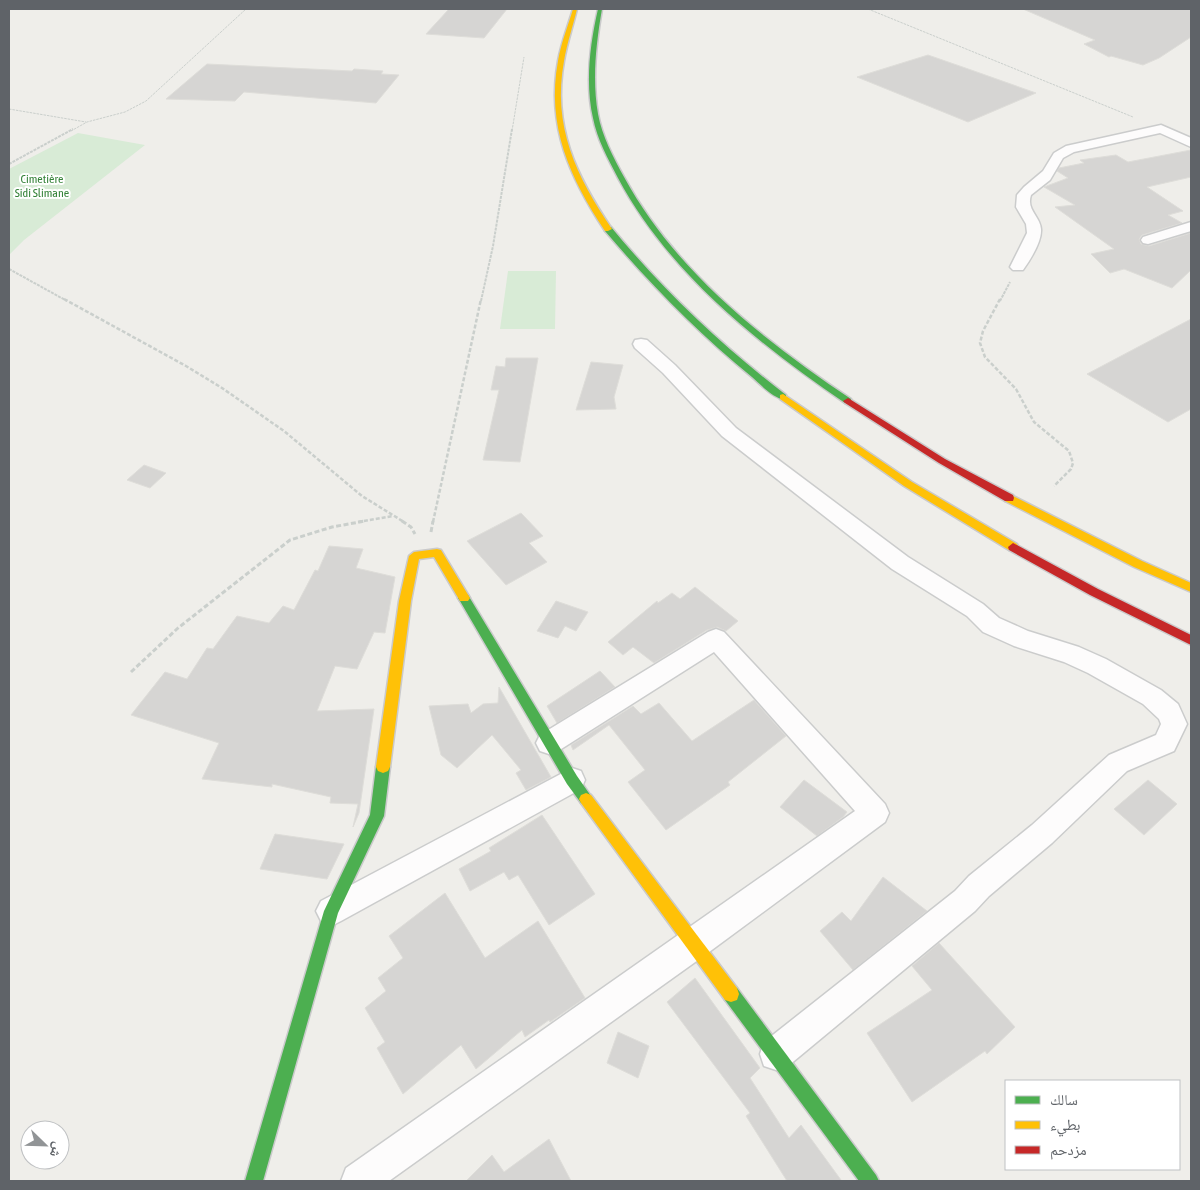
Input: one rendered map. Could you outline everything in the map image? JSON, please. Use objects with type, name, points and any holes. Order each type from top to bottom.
[{"type":"main road","points":[[575,9],[559,74],[559,112],[566,149],[582,187],[611,231],[630,256],[681,312],[756,378],[852,448],[907,484],[967,522],[1045,567],[1191,640]]},
{"type":"main road","points":[[600,9],[592,54],[597,126],[611,160],[649,225],[691,272],[736,316],[831,390],[969,478],[1114,552],[1191,588]]},
{"type":"main road","points":[[254,1181],[331,911],[377,816],[405,601],[414,556],[437,553],[572,780],[776,1054],[858,1176]]},
{"type":"street","points":[[1018,267],[1034,230],[1033,223],[1024,210],[1022,200],[1025,194],[1049,174],[1056,156],[1070,149],[1161,129],[1191,143]]},
{"type":"street","points":[[1148,240],[1191,226]]},
{"type":"street","points":[[641,344],[669,369],[728,432],[900,563],[975,610],[991,625],[1097,666],[1152,697],[1169,712],[1183,729],[1165,743],[1118,763],[1042,834],[965,901],[776,1054]]},
{"type":"street","points":[[359,1181],[694,944],[875,813],[716,640],[550,743]]},
{"type":"street","points":[[331,911],[572,780]]},
{"type":"path","points":[[9,164],[87,122],[125,112],[146,101],[246,9]]},
{"type":"path","points":[[868,9],[1161,129]]},
{"type":"path","points":[[426,555],[493,246],[524,57]]},
{"type":"path","points":[[9,109],[87,122]]},
{"type":"path","points":[[1018,267],[983,330],[980,343],[985,357],[1016,389],[1034,422],[1069,451],[1073,463],[1072,469],[1054,486]]},
{"type":"path","points":[[9,269],[186,366],[222,388],[284,431],[362,496],[411,527],[426,555]]},
{"type":"path","points":[[130,672],[178,628],[290,540],[332,527],[394,516]]},
{"type":"green space","name":"Cimetière Sidi Slimane","points":[[78,133],[145,145],[24,240],[9,255],[9,169]]},
{"type":"green space","points":[[508,271],[556,271],[555,329],[500,329]]},
{"type":"building","points":[[449,9],[507,9],[484,38],[426,34]]},
{"type":"building","points":[[1023,9],[1191,9],[1191,37],[1159,58],[1143,65],[1109,57],[1084,44],[1095,40]]},
{"type":"building","points":[[928,55],[1036,93],[968,122],[857,77]]},
{"type":"building","points":[[207,64],[352,71],[354,69],[383,71],[381,74],[399,75],[376,103],[244,92],[235,101],[166,99]]},
{"type":"building","points":[[1191,150],[1191,177],[1147,187],[1183,211],[1168,215],[1182,223],[1142,235],[1139,239],[1141,244],[1149,246],[1191,233],[1191,270],[1172,288],[1124,269],[1110,273],[1091,254],[1114,249],[1055,207],[1075,205],[1044,187],[1068,178],[1057,171],[1059,168],[1084,163],[1080,160],[1116,155],[1128,162]]},
{"type":"building","points":[[1191,319],[1191,409],[1168,422],[1087,374]]},
{"type":"building","points":[[506,358],[538,358],[520,462],[483,460],[499,390],[491,390],[496,366],[505,367]]},
{"type":"building","points":[[591,362],[623,365],[614,397],[616,409],[576,410]]},
{"type":"building","points":[[144,465],[166,473],[150,488],[127,480]]},
{"type":"building","points":[[521,513],[543,536],[529,543],[547,562],[506,585],[467,541]]},
{"type":"building","points":[[329,546],[363,549],[356,568],[395,577],[385,633],[374,632],[357,669],[335,666],[317,711],[374,709],[359,813],[353,827],[358,804],[330,803],[331,797],[272,784],[272,787],[202,779],[219,743],[131,715],[165,672],[187,679],[207,648],[213,649],[237,616],[269,623],[283,606],[294,610],[315,570],[318,571]]},
{"type":"building","points":[[695,587],[738,621],[726,631],[717,627],[707,630],[654,663],[633,647],[623,655],[608,642],[657,601],[658,603],[672,593],[680,599]]},
{"type":"building","points":[[556,601],[588,612],[576,631],[565,626],[558,638],[537,631]]},
{"type":"building","points":[[600,671],[615,687],[557,723],[547,706]]},
{"type":"building","points":[[499,687],[551,777],[526,790],[516,773],[521,770],[492,735],[457,768],[441,755],[429,706],[468,704],[471,713],[483,704],[498,703]]},
{"type":"building","points":[[754,700],[786,736],[728,782],[730,785],[666,830],[628,782],[645,770],[609,725],[573,750],[571,745],[633,706],[641,714],[659,703],[692,741]]},
{"type":"building","points":[[804,780],[847,812],[817,836],[780,807]]},
{"type":"building","points":[[1148,780],[1177,804],[1144,835],[1114,809]]},
{"type":"building","points":[[542,815],[595,894],[549,925],[518,875],[509,880],[504,872],[470,891],[459,869],[491,851],[489,848]]},
{"type":"building","points":[[275,834],[344,844],[327,879],[260,869]]},
{"type":"building","points":[[883,877],[927,911],[853,970],[820,931],[842,912],[851,921]]},
{"type":"building","points":[[445,893],[485,958],[538,921],[585,998],[525,1037],[522,1030],[476,1069],[461,1045],[403,1094],[377,1048],[385,1042],[365,1008],[386,991],[378,978],[403,958],[389,936]]},
{"type":"building","points":[[939,943],[1015,1027],[987,1054],[985,1051],[912,1102],[867,1033],[932,990],[912,966]]},
{"type":"building","points":[[695,978],[760,1068],[750,1078],[789,1138],[801,1125],[840,1181],[787,1181],[746,1116],[750,1113],[667,1002]]},
{"type":"building","points":[[618,1032],[649,1046],[638,1078],[607,1063]]},
{"type":"building","points":[[549,1139],[571,1181],[466,1181],[492,1155],[504,1172]]},
{"type":"traffic: fast","points":[[600,9],[593,61],[592,88],[595,114],[607,150],[631,197],[655,231],[714,296],[780,353],[848,401]]},
{"type":"traffic: fast","points":[[608,229],[627,253],[690,319],[735,359],[783,397]]},
{"type":"traffic: fast","points":[[464,598],[572,780],[586,799]]},
{"type":"traffic: fast","points":[[254,1181],[331,911],[377,816],[383,767]]},
{"type":"traffic: fast","points":[[731,994],[870,1181]]},
{"type":"traffic: slow","points":[[575,9],[561,60],[558,86],[559,112],[566,150],[572,167],[588,199],[608,229]]},
{"type":"traffic: slow","points":[[783,397],[908,484],[1013,547]]},
{"type":"traffic: slow","points":[[1009,498],[1138,564],[1191,588]]},
{"type":"traffic: slow","points":[[383,767],[405,601],[414,556],[437,553],[464,598]]},
{"type":"traffic: slow","points":[[586,799],[731,994]]},
{"type":"traffic: jam","points":[[848,401],[942,461],[1009,498]]},
{"type":"traffic: jam","points":[[1013,547],[1094,592],[1191,640]]}]
